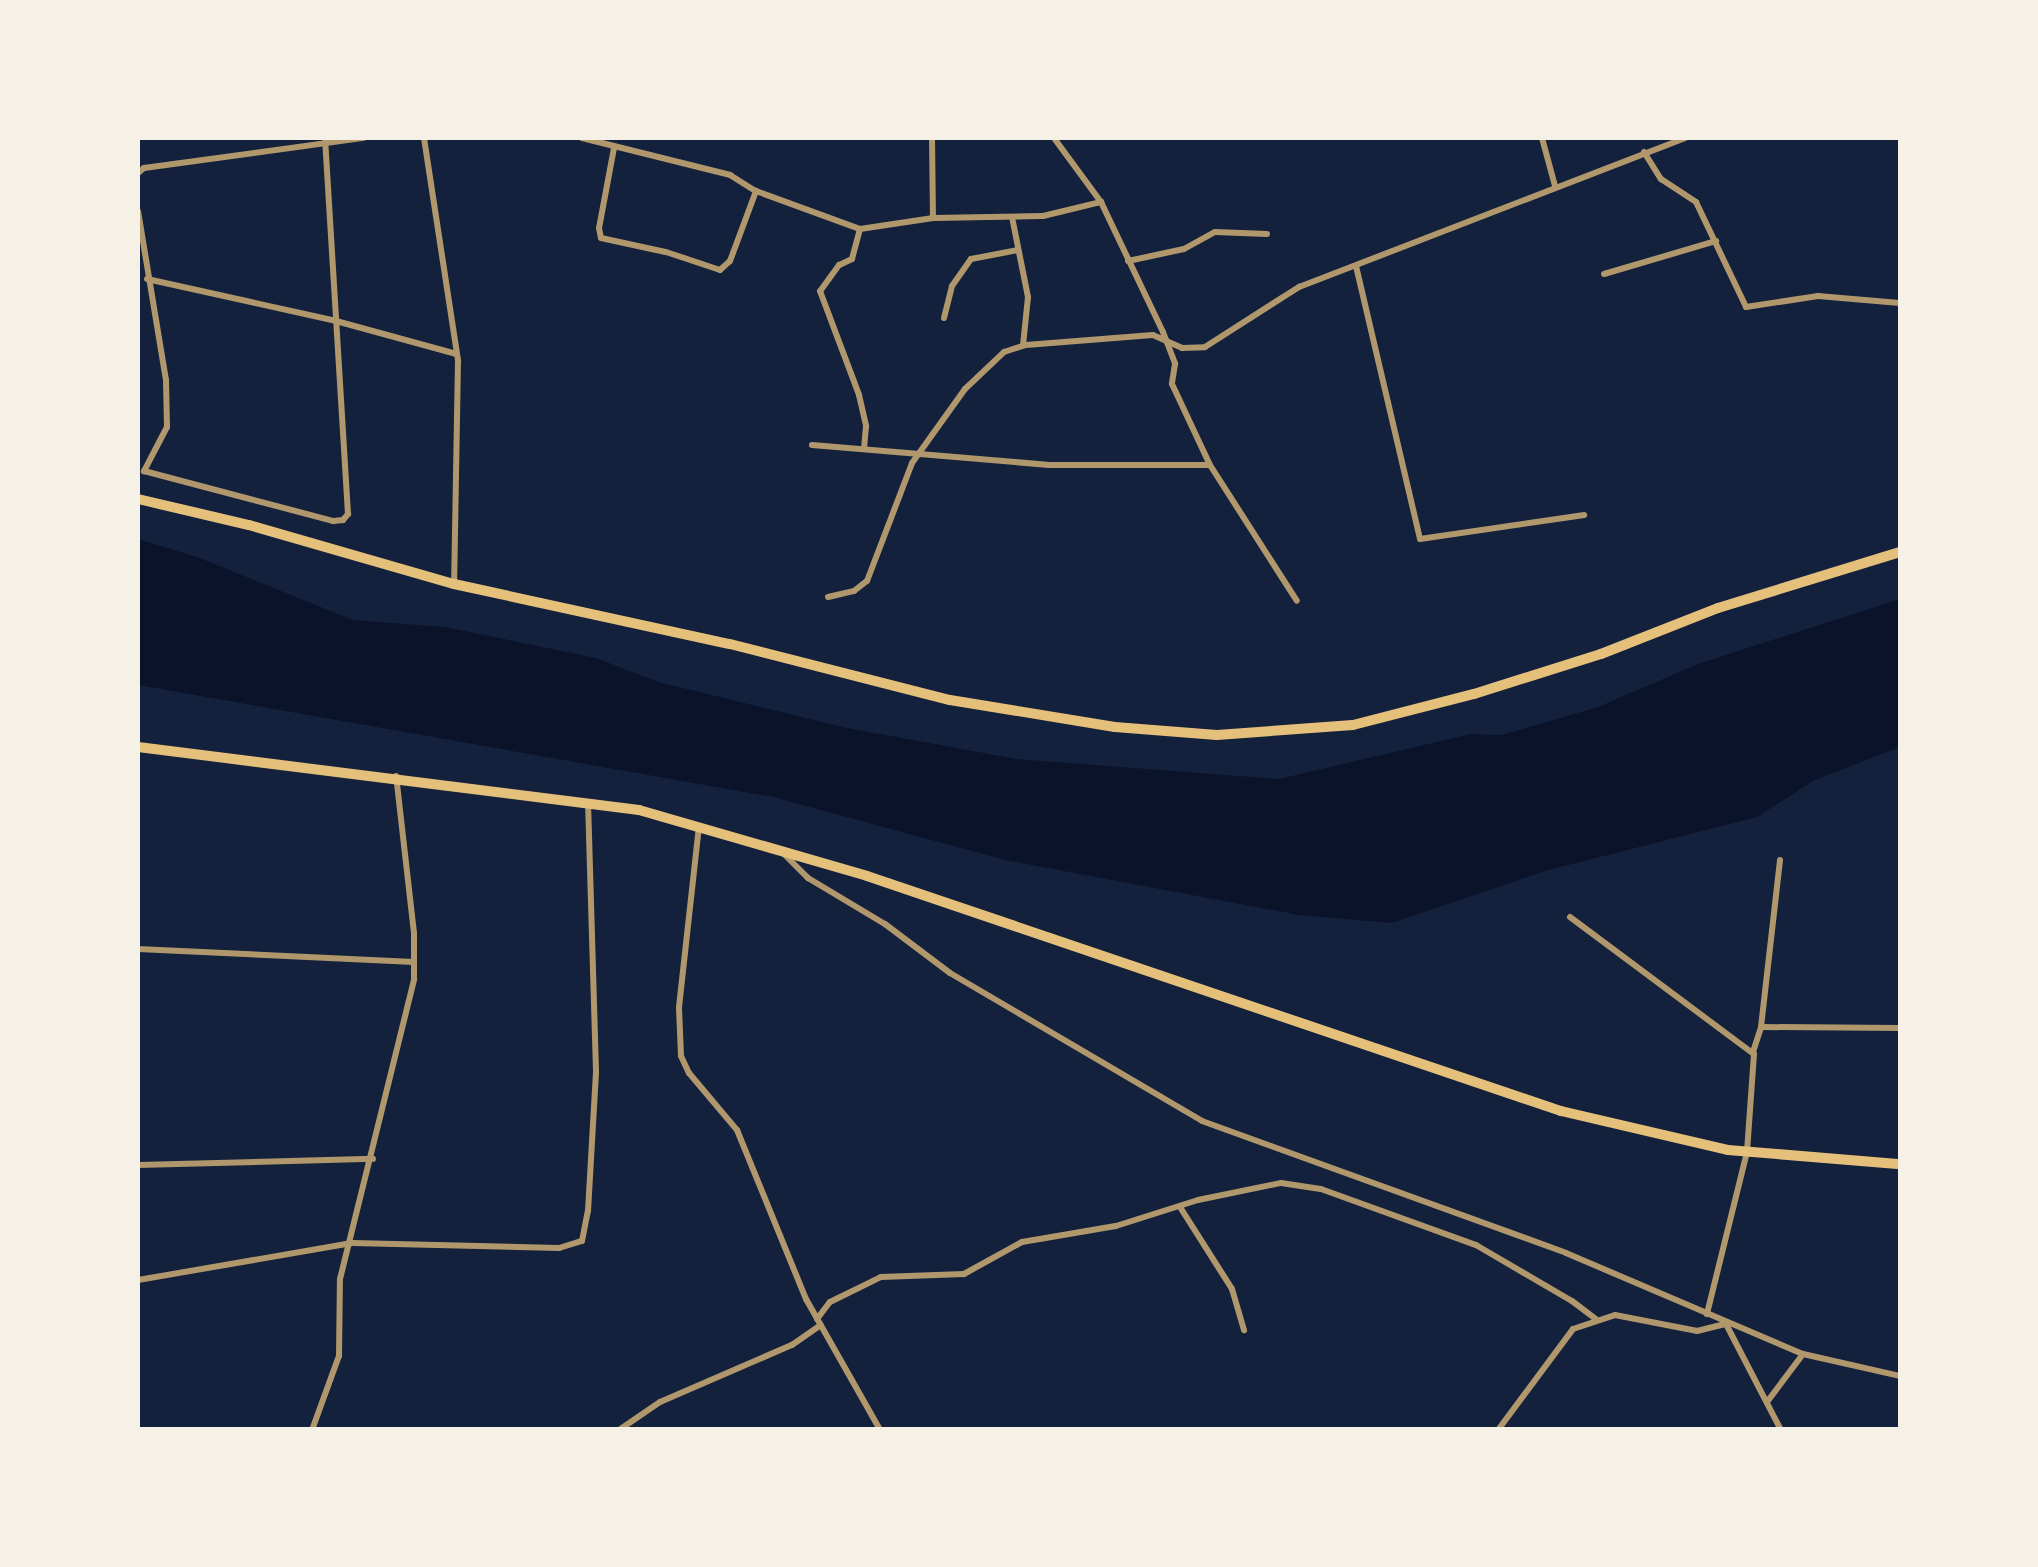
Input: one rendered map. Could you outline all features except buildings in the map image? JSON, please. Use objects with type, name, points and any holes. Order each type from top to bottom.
[{"type":"main road","points":[[141,500],[249,524],[454,584],[712,640],[950,700],[1097,725],[1217,735],[1353,725],[1527,680],[1718,608],[1900,552]]},
{"type":"main road","points":[[138,747],[588,801],[699,825],[776,847],[1478,1086],[1643,1134],[1747,1152],[1900,1164]]},
{"type":"street","points":[[256,138],[258,152]]},
{"type":"street","points":[[138,173],[144,168],[364,138]]},
{"type":"street","points":[[424,138],[457,354],[454,584]]},
{"type":"street","points":[[582,138],[722,173],[756,191],[860,229],[933,218],[1064,214],[1100,202]]},
{"type":"street","points":[[932,138],[933,218]]},
{"type":"street","points":[[1054,138],[1100,202],[1166,339],[1174,364],[1172,384],[1210,465],[1297,601]]},
{"type":"street","points":[[1542,138],[1555,186]]},
{"type":"street","points":[[828,597],[854,591],[870,576],[916,458],[976,377],[1000,355],[1024,345],[1153,335],[1185,349],[1206,347],[1282,294],[1685,138]]},
{"type":"street","points":[[138,211],[166,380],[167,427],[144,471],[334,521],[348,514],[325,142]]},
{"type":"street","points":[[614,148],[599,228],[601,238],[666,252],[720,270],[730,261],[756,191]]},
{"type":"street","points":[[1644,152],[1661,179],[1696,202],[1746,307],[1818,296],[1900,303]]},
{"type":"street","points":[[1012,217],[1028,297],[1024,345]]},
{"type":"street","points":[[860,229],[852,259],[839,265],[820,291],[859,394],[866,426],[864,449]]},
{"type":"street","points":[[1128,261],[1184,249],[1215,232],[1267,234]]},
{"type":"street","points":[[1604,274],[1716,242]]},
{"type":"street","points":[[944,318],[952,286],[971,259],[1018,250]]},
{"type":"street","points":[[1356,266],[1420,539],[1584,516]]},
{"type":"street","points":[[148,279],[336,320],[457,354]]},
{"type":"street","points":[[812,445],[916,458],[1049,465],[1210,465]]},
{"type":"street","points":[[312,1430],[340,1356],[340,1279],[372,1160],[414,962],[396,776]]},
{"type":"street","points":[[138,1280],[352,1242],[559,1248],[582,1241],[588,1211],[596,1071],[588,801]]},
{"type":"street","points":[[699,825],[680,1008],[681,1056],[689,1073],[737,1130],[819,1322],[880,1430]]},
{"type":"street","points":[[776,847],[808,878],[885,924],[950,972],[1202,1121],[1566,1253],[1803,1354],[1900,1376]]},
{"type":"street","points":[[1708,1314],[1747,1152],[1753,1052],[1761,1026],[1780,860]]},
{"type":"street","points":[[1570,917],[1753,1052]]},
{"type":"street","points":[[138,949],[414,962]]},
{"type":"street","points":[[1761,1026],[1900,1028]]},
{"type":"street","points":[[138,1165],[372,1160]]},
{"type":"street","points":[[619,1430],[660,1402],[802,1340],[819,1322],[830,1302],[881,1277],[964,1274],[1022,1242],[1116,1226],[1280,1183],[1321,1188],[1476,1244],[1572,1300],[1596,1320]]},
{"type":"street","points":[[1180,1207],[1232,1288],[1244,1330]]},
{"type":"street","points":[[1498,1430],[1573,1330],[1621,1315],[1705,1331],[1726,1324]]},
{"type":"street","points":[[1726,1324],[1781,1430]]},
{"type":"street","points":[[1768,1402],[1803,1354]]},
{"type":"water","points":[[138,539],[197,557],[353,620],[445,627],[596,658],[658,682],[847,728],[1017,759],[1279,779],[1471,734],[1502,735],[1598,707],[1698,664],[1900,599],[1900,747],[1815,780],[1757,817],[1545,871],[1392,923],[1299,915],[1005,860],[773,797],[138,685]]}]
